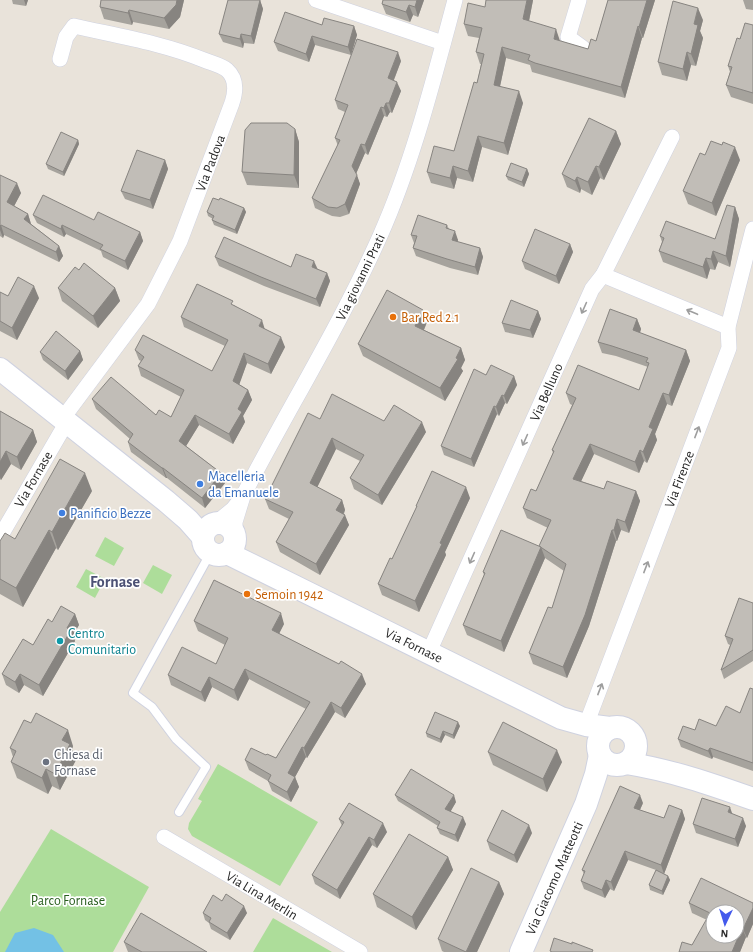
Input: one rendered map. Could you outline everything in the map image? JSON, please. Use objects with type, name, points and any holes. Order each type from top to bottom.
[{"type":"street","points":[[316,0],[443,43]]},
{"type":"street","name":"Via giovanni Prati","points":[[220,537],[235,522],[243,496],[354,293],[380,236],[394,203],[413,147],[455,0]]},
{"type":"street","points":[[579,0],[568,37],[583,48]]},
{"type":"street","name":"Via Padova","points":[[60,59],[66,38],[74,26],[154,43],[185,52],[226,68],[231,74],[235,83],[235,93],[232,104],[180,241],[148,304],[66,420]]},
{"type":"street","name":"Via Belluno","points":[[429,652],[592,290],[603,275],[672,137]]},
{"type":"street","name":"Via Firenze","points":[[586,725],[729,348],[728,327],[753,229]]},
{"type":"street","points":[[603,275],[728,327]]},
{"type":"street","name":"Via Fornase","points":[[0,368],[166,501],[193,516],[266,572],[299,590],[429,652],[561,718],[586,725],[610,728],[616,727],[628,731],[636,742],[646,750],[690,777]]},
{"type":"street","name":"Via Fornase","points":[[0,537],[61,432],[66,420]]},
{"type":"street","name":"Via Fornase","points":[[561,718],[589,740],[604,760],[609,764],[649,767],[690,777],[753,799]]},
{"type":"street","points":[[599,752],[598,743],[600,737],[610,728]]},
{"type":"street","points":[[624,764],[634,754],[636,742]]},
{"type":"street","name":"Via Giacomo Matteotti","points":[[521,952],[586,804],[596,774],[599,752]]},
{"type":"street","name":"Via Giacomo Matteotti","points":[[586,804],[609,773],[624,764]]},
{"type":"street","name":"Via Lina Merlin","points":[[164,837],[360,952]]},
{"type":"lane","points":[[179,812],[206,767],[176,739],[152,707],[133,693],[220,537]]},
{"type":"green space","points":[[105,537],[124,548],[114,566],[95,556]]},
{"type":"green space","points":[[153,565],[172,575],[162,594],[143,583]]},
{"type":"green space","points":[[86,569],[105,579],[95,598],[76,587]]},
{"type":"green space","points":[[218,764],[318,822],[280,886],[192,836],[188,829],[189,823],[202,801],[198,799]]},
{"type":"green space","name":"Parco Fornase","points":[[51,829],[149,887],[113,952],[0,952],[0,912]]},
{"type":"green space","points":[[273,918],[332,952],[253,952]]},
{"type":"water","points":[[34,928],[53,935],[64,952],[5,952],[15,933]]},
{"type":"building","points":[[101,0],[177,0],[176,5],[164,18],[129,10],[128,13],[100,7]]},
{"type":"building","points":[[228,0],[260,0],[251,36],[241,34],[240,39],[219,34]]},
{"type":"building","points":[[383,0],[417,0],[415,7],[409,5],[406,12],[382,4]]},
{"type":"building","points":[[486,0],[527,0],[523,19],[556,29],[554,39],[588,49],[591,39],[596,41],[608,0],[647,0],[621,87],[535,63],[528,60],[530,55],[502,47],[494,85],[519,91],[504,143],[478,136],[468,171],[453,166],[450,178],[427,172],[434,146],[454,151],[474,82],[477,83],[484,54],[476,52],[482,28],[464,24],[468,3],[485,7]]},
{"type":"building","points":[[673,1],[698,8],[694,24],[698,25],[691,54],[687,52],[683,69],[658,62]]},
{"type":"building","points":[[285,12],[322,25],[324,18],[354,26],[348,47],[312,36],[306,54],[274,42]]},
{"type":"building","points":[[745,23],[753,25],[753,93],[726,85],[732,67],[728,66],[737,38],[740,39]]},
{"type":"building","points":[[357,39],[398,52],[388,78],[397,82],[389,103],[386,103],[384,108],[381,107],[365,145],[361,144],[352,166],[357,175],[345,204],[337,208],[328,207],[312,198],[340,140],[335,138],[348,105],[335,100]]},
{"type":"building","points":[[589,118],[616,131],[599,167],[596,166],[588,182],[577,177],[575,181],[562,174]]},
{"type":"building","points":[[251,123],[287,123],[295,129],[294,175],[242,172],[245,130]]},
{"type":"building","points":[[61,132],[78,140],[63,172],[46,164]]},
{"type":"building","points":[[711,141],[722,145],[723,142],[735,147],[712,203],[683,191],[700,153],[705,155]]},
{"type":"building","points":[[137,150],[165,160],[150,200],[121,191]]},
{"type":"building","points":[[511,163],[527,169],[522,182],[506,176]]},
{"type":"building","points":[[0,175],[17,183],[7,202],[28,214],[24,219],[59,246],[56,252],[1,225],[0,226]]},
{"type":"building","points":[[43,195],[94,220],[98,212],[140,232],[125,261],[100,249],[103,245],[62,225],[61,229],[33,215]]},
{"type":"building","points":[[213,198],[219,200],[220,198],[244,208],[235,230],[212,220],[214,216],[207,212]]},
{"type":"building","points":[[727,205],[735,207],[726,256],[713,251],[711,259],[706,258],[703,267],[659,251],[664,238],[660,236],[666,221],[715,239]]},
{"type":"building","points":[[418,215],[447,225],[446,228],[455,231],[452,240],[480,248],[475,267],[413,248],[417,236],[411,235]]},
{"type":"building","points":[[535,229],[570,244],[556,276],[522,261]]},
{"type":"building","points":[[224,237],[291,267],[296,254],[314,261],[312,267],[327,273],[316,299],[215,257]]},
{"type":"building","points":[[84,263],[115,288],[93,316],[58,288],[75,267],[79,270]]},
{"type":"building","points":[[18,277],[34,286],[12,328],[0,321],[0,292],[8,296]]},
{"type":"building","points":[[197,284],[233,301],[231,304],[262,320],[259,326],[281,337],[268,364],[244,353],[233,381],[248,390],[238,409],[242,412],[229,434],[195,415],[179,441],[221,473],[202,498],[128,442],[133,434],[92,399],[111,377],[156,415],[159,410],[171,417],[184,390],[138,366],[144,357],[135,350],[143,335],[212,371],[228,340],[181,317]]},
{"type":"building","points":[[387,290],[423,310],[415,326],[461,348],[456,358],[458,359],[440,388],[358,344]]},
{"type":"building","points":[[511,300],[538,311],[530,330],[502,323]]},
{"type":"building","points":[[610,309],[637,319],[633,330],[686,350],[669,395],[663,393],[649,427],[653,429],[643,452],[640,450],[635,462],[590,444],[573,479],[604,489],[607,481],[636,491],[625,522],[617,519],[614,530],[612,530],[585,615],[563,667],[529,653],[548,607],[552,608],[566,564],[539,546],[551,520],[523,508],[531,489],[536,491],[554,451],[552,450],[576,398],[566,393],[578,365],[639,390],[649,363],[646,362],[648,358],[598,342]]},
{"type":"building","points":[[56,331],[80,351],[65,371],[40,352]]},
{"type":"building","points":[[491,365],[514,376],[504,396],[502,395],[496,407],[494,406],[471,459],[441,446],[474,369],[486,375]]},
{"type":"building","points":[[332,394],[384,421],[394,405],[422,422],[378,495],[350,478],[364,455],[332,438],[310,483],[342,500],[336,510],[345,515],[316,564],[276,542],[293,512],[265,499],[308,413],[320,419]]},
{"type":"building","points":[[0,411],[33,430],[17,457],[6,451],[0,462]]},
{"type":"building","points":[[60,459],[85,473],[52,532],[49,530],[16,588],[0,579],[0,541],[5,533],[15,539]]},
{"type":"building","points":[[432,471],[466,487],[440,543],[442,544],[415,601],[378,584],[390,558],[392,559]]},
{"type":"building","points":[[501,530],[541,547],[501,641],[463,625]]},
{"type":"building","points":[[214,580],[281,613],[272,630],[339,664],[341,661],[362,674],[341,708],[331,702],[304,748],[302,747],[288,773],[295,777],[287,792],[268,781],[271,775],[245,760],[251,748],[276,758],[310,702],[245,669],[234,690],[209,677],[201,692],[168,675],[182,647],[216,664],[228,638],[194,621]]},
{"type":"building","points":[[739,598],[753,603],[753,650],[721,670],[733,639],[725,636]]},
{"type":"building","points":[[61,606],[75,614],[67,628],[71,630],[39,685],[20,674],[15,682],[2,674],[23,639],[33,645],[48,619],[52,622]]},
{"type":"building","points":[[750,688],[753,689],[753,763],[710,748],[708,751],[678,739],[683,726],[695,730],[699,719],[716,726],[726,706],[740,713]]},
{"type":"building","points":[[435,712],[458,722],[453,735],[443,731],[440,739],[426,733]]},
{"type":"building","name":"Chiesa di Fornase","points":[[36,713],[68,730],[62,740],[70,744],[55,774],[46,769],[42,778],[11,762],[16,751],[10,748],[24,720],[31,723]]},
{"type":"building","points":[[503,722],[557,750],[543,779],[488,752]]},
{"type":"building","points":[[411,769],[454,795],[445,809],[463,817],[455,835],[437,828],[440,822],[395,795]]},
{"type":"building","points":[[620,786],[640,795],[634,808],[664,818],[669,805],[682,810],[661,865],[625,851],[611,882],[606,880],[602,890],[581,881],[585,871],[582,870]]},
{"type":"building","points":[[702,798],[730,807],[728,812],[743,818],[735,839],[693,824]]},
{"type":"building","points":[[349,803],[383,823],[374,840],[369,837],[337,890],[312,875],[344,822],[339,819]]},
{"type":"building","points":[[502,810],[529,825],[514,855],[487,841]]},
{"type":"building","points":[[409,834],[448,857],[412,917],[373,894]]},
{"type":"building","points":[[471,868],[499,882],[466,952],[438,939]]},
{"type":"building","points":[[656,870],[668,876],[662,891],[649,885]]},
{"type":"building","points":[[701,878],[753,903],[753,908],[745,925],[745,904],[705,904],[705,911],[689,903]]},
{"type":"building","points":[[226,894],[244,906],[227,933],[209,922],[211,918],[203,913],[213,895],[222,901]]},
{"type":"building","points":[[141,913],[207,952],[142,952],[124,942]]},
{"type":"building","points":[[705,922],[705,944],[735,944],[732,952],[679,952],[682,942],[692,945]]},
{"type":"building","points":[[554,938],[572,944],[572,942],[593,950],[592,952],[552,952],[550,951]]},
{"type":"place","name":"Bar Red 2.1","points":[[393,317]]},
{"type":"place","name":"Macelleria da Emanuele","points":[[200,484]]},
{"type":"place","name":"Panificio Bezze","points":[[62,513]]},
{"type":"place","name":"Semoin 1942","points":[[247,594]]},
{"type":"place","name":"Centro Comunitario","points":[[60,641]]},
{"type":"place","name":"Chiesa di Fornase","points":[[46,762]]},
{"type":"district","name":"Fornase","points":[[115,581]]}]
